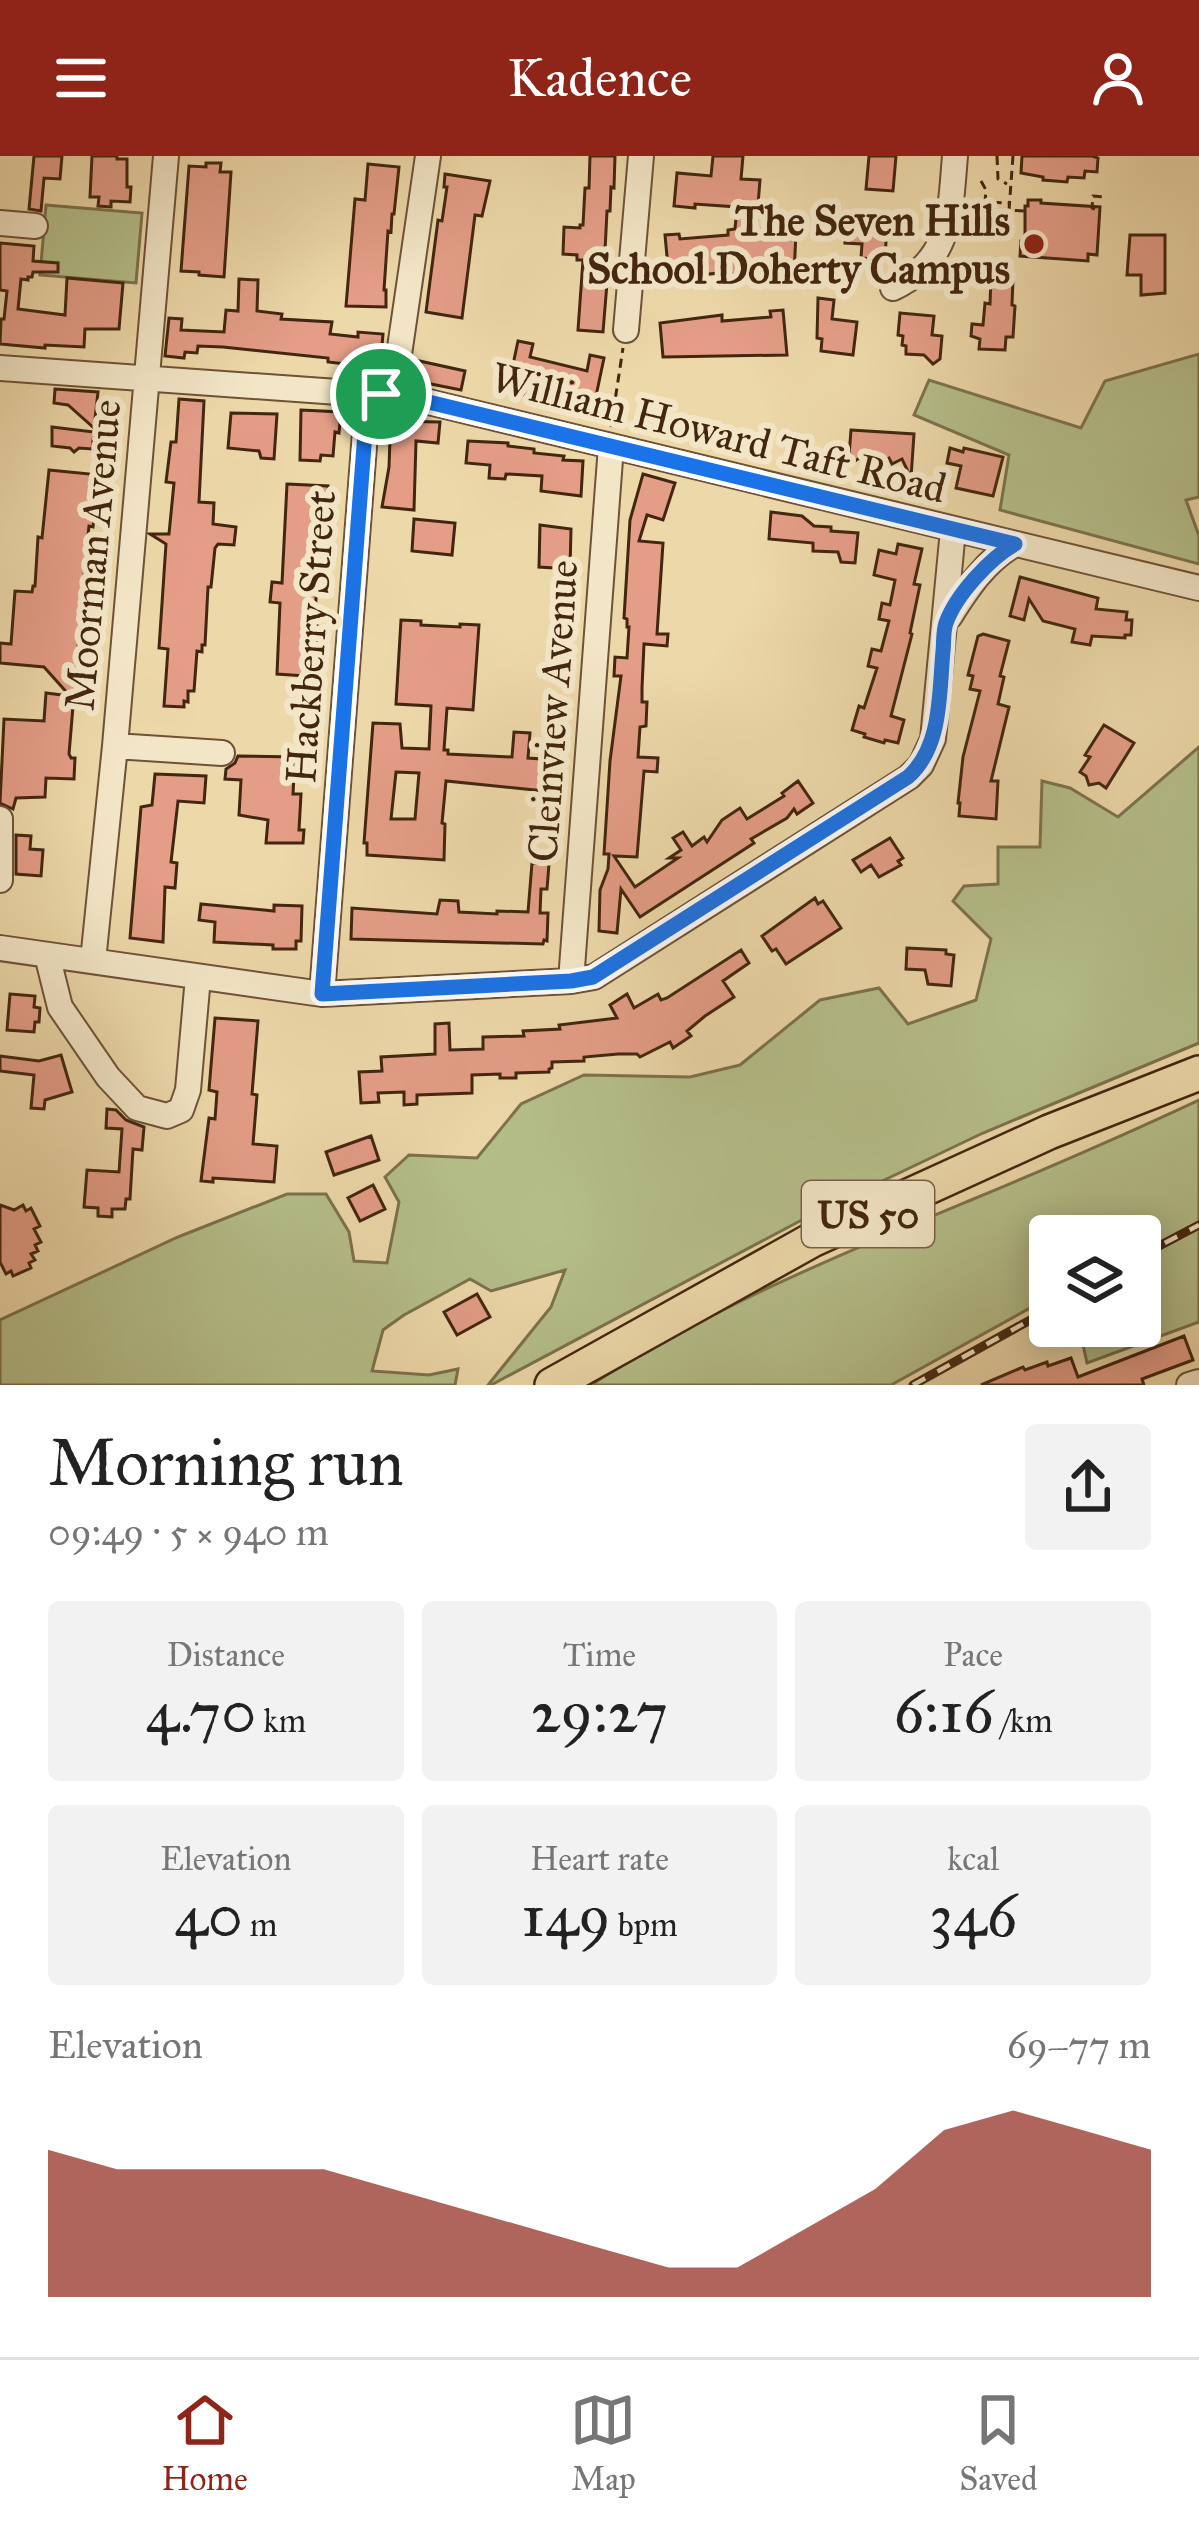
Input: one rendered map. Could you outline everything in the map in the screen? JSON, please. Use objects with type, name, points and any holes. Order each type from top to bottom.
[{"type":"highway","name":"US 50","points":[[552,1385],[812,1240],[1049,1132],[1199,1073]]},
{"type":"street","name":"Moorman Avenue","points":[[93,961],[166,156]]},
{"type":"street","name":"Hackberry Street","points":[[322,994],[367,407],[396,375],[428,156]]},
{"type":"street","points":[[626,331],[641,156]]},
{"type":"street","points":[[893,288],[918,273],[938,250],[950,215],[955,156]]},
{"type":"street","points":[[0,223],[35,226]]},
{"type":"street","name":"William Howard Taft Road","points":[[0,368],[408,397],[611,438],[953,530],[1199,588]]},
{"type":"street","name":"Cleinview Avenue","points":[[571,981],[611,438]]},
{"type":"street","points":[[0,948],[322,994],[593,977],[922,765],[933,739],[953,530]]},
{"type":"street","points":[[945,624],[986,567],[1015,544]]},
{"type":"street","points":[[115,746],[221,753]]},
{"type":"street","points":[[0,819],[0,880]]},
{"type":"street","points":[[47,955],[60,1007],[108,1077],[137,1108],[166,1115],[181,1110],[188,1090],[203,977]]},
{"type":"street","points":[[199,1080],[203,977]]},
{"type":"street","points":[[1189,1385],[1199,1382]]},
{"type":"path","points":[[997,156],[998,179],[1011,186]]},
{"type":"path","points":[[1013,156],[1009,210],[1024,211]]},
{"type":"path","points":[[981,181],[986,202],[1010,203]]},
{"type":"path","points":[[1095,209],[1094,196],[1106,197]]},
{"type":"path","points":[[611,438],[626,331]]},
{"type":"green space","points":[[46,205],[142,213],[136,283],[40,275]]},
{"type":"green space","points":[[1199,354],[1199,497],[1186,500],[1199,536],[1199,564],[1000,510],[1009,455],[914,415],[929,380],[1081,428],[1105,381]]},
{"type":"green space","points":[[1199,747],[1199,1043],[983,1133],[813,1214],[491,1385],[551,1307],[565,1270],[491,1291],[470,1279],[383,1330],[372,1371],[429,1375],[458,1369],[455,1385],[0,1385],[0,1320],[178,1237],[287,1194],[326,1194],[349,1232],[354,1261],[387,1263],[399,1202],[385,1177],[409,1155],[477,1158],[521,1104],[584,1075],[690,1077],[740,1065],[820,1000],[879,988],[908,1024],[976,1000],[991,939],[953,901],[964,886],[998,884],[998,847],[1040,847],[1042,781],[1070,788],[1118,817]]},
{"type":"green space","points":[[1199,1100],[1199,1322],[1161,1336],[1161,1215],[1029,1215],[1029,1309],[891,1385],[591,1385],[682,1331],[777,1284]]},
{"type":"green space","points":[[1084,1347],[1131,1347],[1087,1363]]},
{"type":"building","points":[[34,156],[62,156],[60,179],[44,178],[41,211],[29,209]]},
{"type":"building","points":[[92,156],[127,159],[130,202],[98,206],[99,197],[90,197]]},
{"type":"building","points":[[590,156],[615,156],[614,188],[607,211],[603,332],[578,330],[583,260],[563,254],[564,227],[583,225]]},
{"type":"building","points":[[713,156],[743,156],[741,179],[760,180],[756,229],[796,232],[794,276],[730,272],[669,278],[665,235],[679,234],[680,239],[728,235],[728,230],[735,229],[737,207],[674,206],[677,173],[711,176]]},
{"type":"building","points":[[869,156],[896,156],[893,191],[866,189]]},
{"type":"building","points":[[1022,156],[1092,156],[1098,158],[1097,172],[1085,171],[1084,178],[1068,177],[1067,182],[1043,180],[1021,173]]},
{"type":"building","points":[[206,163],[221,163],[220,172],[231,172],[224,277],[181,271],[189,166],[206,167]]},
{"type":"building","points":[[368,164],[399,167],[388,231],[386,307],[346,306],[355,199],[365,200]]},
{"type":"building","points":[[445,174],[490,181],[482,216],[475,215],[462,318],[426,312],[447,187]]},
{"type":"building","points":[[1028,200],[1100,207],[1097,255],[1088,254],[1088,261],[1020,256]]},
{"type":"building","points":[[846,221],[887,223],[885,260],[861,258],[862,244],[845,243]]},
{"type":"building","points":[[1130,235],[1165,235],[1165,293],[1141,295],[1141,275],[1127,275]]},
{"type":"building","points":[[0,243],[34,246],[33,261],[58,263],[58,272],[33,272],[28,280],[21,279],[18,309],[65,315],[67,278],[123,283],[119,329],[85,329],[84,347],[0,344],[7,291],[0,290]]},
{"type":"building","points":[[991,277],[1013,279],[1013,337],[1006,337],[1005,350],[979,349],[980,339],[971,336],[972,324],[983,325]]},
{"type":"building","points":[[239,279],[258,280],[257,311],[282,314],[281,319],[332,322],[330,334],[383,334],[380,368],[223,347],[198,346],[197,353],[185,352],[184,358],[165,356],[169,318],[182,319],[181,330],[224,332],[226,310],[238,311]]},
{"type":"building","points":[[818,298],[834,300],[832,319],[857,322],[853,355],[821,351]]},
{"type":"building","points":[[783,310],[787,355],[663,357],[660,323],[722,315],[722,321],[771,317],[770,311]]},
{"type":"building","points":[[900,313],[934,316],[932,335],[942,336],[940,359],[933,364],[924,355],[906,354],[903,336],[898,335]]},
{"type":"building","points":[[518,341],[533,344],[530,357],[587,371],[590,355],[604,358],[596,396],[582,393],[579,409],[522,395],[526,378],[511,374]]},
{"type":"building","points":[[415,360],[465,371],[461,390],[411,380]]},
{"type":"building","points":[[55,389],[98,392],[94,428],[68,405],[54,403]]},
{"type":"building","points":[[179,399],[204,401],[199,502],[214,503],[213,524],[236,527],[234,545],[215,548],[205,645],[202,652],[197,651],[194,691],[188,691],[184,707],[164,706],[168,649],[159,648],[166,544],[150,534],[169,534],[174,483],[166,482],[171,442],[176,442]]},
{"type":"building","points":[[301,410],[341,412],[333,456],[300,460]]},
{"type":"building","points":[[231,413],[277,414],[274,459],[261,458],[259,451],[228,448]]},
{"type":"building","points":[[387,421],[440,422],[438,443],[416,441],[414,510],[382,507],[389,467]]},
{"type":"building","points":[[52,427],[94,432],[92,449],[74,452],[52,446]]},
{"type":"building","points":[[851,430],[914,434],[911,478],[902,459],[880,463],[877,456],[867,462],[864,455],[855,461],[849,456]]},
{"type":"building","points":[[468,441],[508,443],[534,449],[534,453],[564,456],[563,460],[583,461],[581,496],[541,491],[542,476],[489,478],[490,465],[466,463]]},
{"type":"building","points":[[950,448],[1003,457],[993,496],[956,488],[961,466],[947,463]]},
{"type":"building","points":[[49,470],[90,474],[88,509],[95,509],[93,527],[89,526],[69,754],[75,758],[74,779],[46,778],[45,797],[16,798],[13,809],[0,803],[4,719],[44,721],[46,693],[70,696],[44,667],[0,663],[0,643],[11,644],[15,591],[32,592],[35,586]]},
{"type":"building","points":[[643,474],[675,483],[663,520],[647,515],[639,541],[663,543],[657,634],[668,634],[667,646],[644,644],[646,726],[640,727],[638,757],[658,758],[657,772],[644,771],[637,857],[614,856],[635,887],[678,858],[669,858],[681,850],[673,838],[683,832],[692,846],[704,837],[707,842],[722,820],[740,808],[747,819],[784,796],[798,781],[813,803],[797,814],[794,809],[751,839],[754,843],[640,917],[621,889],[617,933],[599,931],[600,890],[608,869],[609,854],[604,854],[610,761],[621,676],[614,676],[615,657],[627,658],[629,627],[624,618],[630,520]]},
{"type":"building","points":[[287,484],[328,486],[315,614],[320,677],[277,674],[280,603],[270,602],[272,582],[282,583]]},
{"type":"building","points":[[771,512],[802,516],[831,531],[858,533],[855,563],[841,562],[838,552],[813,551],[813,543],[769,539]]},
{"type":"building","points":[[414,519],[455,523],[452,555],[412,551]]},
{"type":"building","points":[[540,525],[571,529],[570,569],[539,567]]},
{"type":"building","points":[[898,544],[922,549],[914,584],[920,585],[891,716],[904,720],[898,743],[884,743],[852,730],[877,668],[868,666],[872,649],[881,651],[889,621],[879,619],[882,603],[890,605],[895,580],[874,575],[879,550],[896,554]]},
{"type":"building","points":[[1020,577],[1098,598],[1096,609],[1127,612],[1131,635],[1092,636],[1090,645],[1072,642],[1075,629],[1043,621],[1029,599],[1024,620],[1010,616]]},
{"type":"building","points":[[401,620],[421,621],[421,625],[479,625],[473,710],[447,708],[444,750],[512,757],[514,732],[530,733],[528,758],[556,760],[554,788],[446,781],[444,860],[367,855],[373,723],[400,724],[402,748],[429,749],[431,706],[396,704]],"holes":[[[396,772],[419,773],[415,819],[391,819]]]},
{"type":"building","points":[[978,636],[1009,641],[998,704],[1009,707],[991,781],[998,781],[996,819],[959,816],[958,803],[963,757],[980,691],[970,689],[973,676],[968,675]]},
{"type":"building","points":[[1104,725],[1134,743],[1106,788],[1099,783],[1089,785],[1080,772]]},
{"type":"building","points":[[238,756],[295,757],[293,794],[301,794],[303,843],[266,843],[268,820],[239,815],[241,780],[225,779],[226,769]]},
{"type":"building","points":[[155,774],[206,776],[204,803],[178,801],[171,862],[177,863],[175,888],[165,887],[163,942],[130,938],[141,807],[152,805]]},
{"type":"building","points":[[16,835],[31,836],[30,849],[43,850],[41,876],[16,874]]},
{"type":"building","points":[[890,838],[903,858],[898,861],[901,865],[879,877],[871,865],[861,872],[853,860]]},
{"type":"building","points":[[532,863],[549,864],[547,889],[541,889],[540,913],[548,913],[543,944],[351,939],[352,908],[437,914],[440,900],[458,901],[459,912],[528,912]]},
{"type":"building","points":[[815,898],[818,904],[823,901],[841,928],[786,964],[762,936]]},
{"type":"building","points":[[201,904],[274,911],[274,905],[302,906],[301,941],[296,941],[296,949],[214,942],[215,922],[199,920]]},
{"type":"building","points":[[907,948],[946,950],[954,955],[951,986],[928,984],[925,970],[906,969]]},
{"type":"building","points":[[741,950],[749,963],[723,981],[734,997],[687,1031],[691,1036],[673,1048],[670,1042],[640,1057],[618,1054],[552,1062],[549,1072],[516,1073],[516,1078],[472,1075],[472,1093],[417,1095],[417,1104],[404,1105],[404,1092],[378,1093],[379,1102],[361,1103],[359,1072],[382,1071],[381,1057],[435,1054],[435,1024],[449,1023],[450,1050],[483,1049],[483,1037],[524,1036],[523,1031],[617,1018],[610,1005],[627,994],[634,1008],[658,994],[661,1000],[667,998]]},
{"type":"building","points":[[10,994],[35,996],[34,1007],[40,1008],[34,1032],[7,1030]]},
{"type":"building","points":[[215,1018],[258,1021],[253,1144],[277,1146],[274,1182],[201,1181],[209,1118],[215,1119],[217,1092],[209,1090]]},
{"type":"building","points":[[61,1055],[72,1092],[45,1100],[44,1109],[31,1108],[34,1075],[0,1071],[0,1056],[39,1061]]},
{"type":"building","points":[[107,1109],[144,1127],[142,1150],[133,1149],[130,1199],[125,1209],[112,1209],[112,1217],[98,1216],[98,1208],[84,1207],[87,1170],[119,1172],[122,1129],[106,1128]]},
{"type":"building","points":[[371,1136],[379,1160],[334,1175],[326,1152]]},
{"type":"building","points":[[373,1185],[385,1209],[360,1221],[348,1198]]},
{"type":"building","points":[[0,1205],[14,1210],[23,1205],[26,1211],[31,1208],[40,1226],[34,1229],[41,1242],[31,1254],[35,1260],[29,1263],[31,1268],[13,1276],[11,1271],[6,1274],[0,1262]]},
{"type":"building","points":[[477,1294],[490,1317],[457,1335],[444,1312]]},
{"type":"building","points":[[1184,1336],[1193,1360],[1142,1379],[1144,1385],[981,1385],[1023,1367],[1047,1362],[1048,1366],[1071,1358],[1078,1377]]},
{"type":"railway","points":[[1161,1245],[1199,1225]]},
{"type":"railway","points":[[913,1385],[1029,1321]]},
{"type":"place","name":"The Seven Hills School Doherty Campus","points":[[1034,244]]},
{"type":"route","points":[[381,394],[1015,544],[986,567],[945,624],[933,739],[922,765],[593,977],[322,994],[367,407],[381,394]]}]
